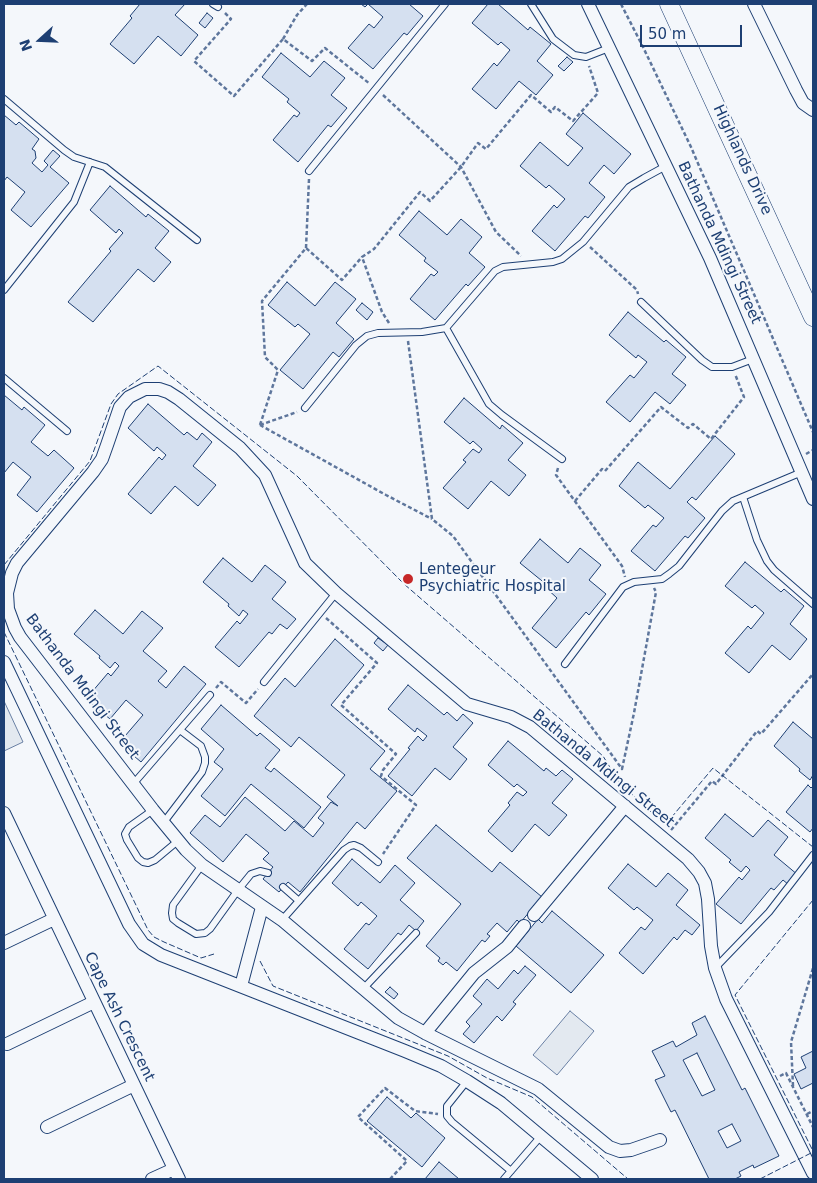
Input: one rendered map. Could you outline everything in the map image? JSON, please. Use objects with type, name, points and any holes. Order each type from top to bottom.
[{"type":"main road","name":"Highlands Drive","points":[[669,4],[813,317]]},
{"type":"street","name":"Bathanda Mdingi Street","points":[[588,4],[710,258],[813,500]]},
{"type":"street","points":[[754,4],[796,90],[804,103],[813,110]]},
{"type":"street","name":"Bathanda Mdingi Street","points":[[660,1140],[632,1150],[620,1151],[609,1147],[538,1089],[424,1033],[398,1018],[282,920],[202,865],[154,810],[20,637],[11,619],[7,599],[10,579],[17,563],[93,472],[102,459],[117,414],[124,401],[136,392],[145,389],[159,389],[168,392],[240,448],[265,475],[305,563],[336,593],[467,704],[511,717],[530,727],[688,859],[705,883],[711,946],[715,968],[726,999],[813,1175],[808,1179]]},
{"type":"street","points":[[4,662],[129,924],[136,936],[150,949],[441,1066],[501,1103],[592,1179]]},
{"type":"street","points":[[534,915],[625,806]]},
{"type":"street","name":"Cape Ash Crescent","points":[[4,813],[176,1174]]},
{"type":"street","points":[[241,986],[262,907]]},
{"type":"street","points":[[4,943],[54,919]]},
{"type":"street","points":[[424,1033],[474,973],[507,947],[524,926]]},
{"type":"street","points":[[7,1044],[94,1002]]},
{"type":"street","points":[[47,1127],[134,1085]]},
{"type":"street","points":[[152,1179],[176,1174]]},
{"type":"lane","points":[[310,171],[445,4]]},
{"type":"lane","points":[[531,4],[553,39],[574,55],[586,57],[609,48]]},
{"type":"lane","points":[[4,99],[64,150],[74,157],[105,167],[197,240]]},
{"type":"lane","points":[[4,290],[74,202],[90,162]]},
{"type":"lane","points":[[306,408],[356,345],[367,336],[378,333],[422,332],[446,328],[495,271],[503,266],[553,262],[562,259],[583,242],[630,188],[666,166]]},
{"type":"lane","points":[[641,302],[702,360],[712,367],[732,366],[753,359]]},
{"type":"lane","points":[[446,328],[489,404],[562,460]]},
{"type":"lane","points":[[4,378],[67,431]]},
{"type":"lane","points":[[565,664],[627,584],[662,579],[679,566],[722,511],[733,501],[802,472]]},
{"type":"lane","points":[[742,497],[757,540],[767,561],[774,570],[813,604]]},
{"type":"lane","points":[[264,682],[336,593]]},
{"type":"lane","points":[[134,783],[210,695]]},
{"type":"lane","points":[[164,822],[202,772],[205,763],[201,746],[180,730]]},
{"type":"lane","points":[[154,810],[129,826],[126,831],[127,840],[138,858],[148,863],[155,860],[179,840]]},
{"type":"lane","points":[[282,920],[344,850],[350,846],[354,845],[361,848],[378,862]]},
{"type":"lane","points":[[715,968],[769,912],[813,855]]},
{"type":"lane","points":[[202,865],[173,905],[172,913],[173,919],[196,934],[205,933],[251,874],[260,871],[268,873]]},
{"type":"lane","points":[[283,887],[299,901]]},
{"type":"lane","points":[[363,989],[416,934]]},
{"type":"lane","points":[[467,1081],[447,1106],[447,1116],[511,1171]]},
{"type":"lane","points":[[504,1179],[541,1136]]},
{"type":"path","points":[[283,39],[307,4]]},
{"type":"path","points":[[620,4],[691,147],[813,432]]},
{"type":"path","points":[[306,248],[342,280],[362,257],[374,249],[420,192],[430,201],[461,167],[478,143],[486,149],[531,95],[551,112],[555,107],[573,121],[598,94],[586,57]]},
{"type":"path","points":[[260,425],[278,370],[264,357],[262,301],[306,248],[310,171]]},
{"type":"path","points":[[583,242],[599,254],[637,290],[641,302]]},
{"type":"path","points":[[362,257],[382,312],[395,333]]},
{"type":"path","points":[[407,332],[432,519]]},
{"type":"path","points":[[575,501],[602,469],[605,471],[662,406],[688,428],[693,424],[711,440],[744,397],[732,366]]},
{"type":"path","points":[[260,425],[306,408]]},
{"type":"path","points":[[260,425],[432,519],[453,536],[622,770],[656,592],[650,580]]},
{"type":"path","points":[[562,460],[556,475],[622,566],[627,584]]},
{"type":"path","points":[[320,614],[377,663],[341,705],[396,754],[383,770],[381,776],[416,805],[378,862]]},
{"type":"path","points":[[663,839],[712,781],[716,784],[758,731],[761,734],[813,674]]},
{"type":"path","points":[[210,695],[221,682],[246,703],[264,682]]},
{"type":"path","points":[[813,968],[791,1042],[793,1086],[813,1127]]},
{"type":"path","points":[[390,1179],[407,1161],[358,1117],[385,1088],[415,1111],[447,1116]]},
{"type":"path","points":[[807,1114],[813,1111]]},
{"type":"shaded area","points":[[4,701],[23,742],[4,751]]},
{"type":"shaded area","points":[[570,1011],[594,1031],[557,1075],[533,1055]]},
{"type":"building","points":[[140,4],[185,4],[175,15],[198,35],[181,56],[158,36],[134,64],[110,44],[132,18],[130,16]]},
{"type":"building","points":[[368,4],[409,4],[423,16],[407,35],[404,33],[373,69],[348,48],[369,24],[374,28],[383,17]]},
{"type":"building","points":[[488,4],[498,4],[528,30],[530,27],[551,44],[537,61],[553,75],[536,95],[519,81],[496,109],[472,89],[494,63],[497,66],[510,50],[501,42],[498,45],[472,23]]},
{"type":"building","points":[[207,13],[213,18],[205,28],[199,23]]},
{"type":"building","points":[[281,53],[310,77],[324,61],[345,78],[331,95],[347,108],[331,127],[328,125],[298,162],[273,140],[294,115],[297,117],[300,113],[287,102],[289,99],[262,77]]},
{"type":"building","points":[[567,57],[573,62],[564,71],[558,66]]},
{"type":"building","points":[[583,113],[631,154],[614,174],[604,165],[589,183],[605,197],[588,218],[585,216],[555,251],[532,231],[554,205],[557,208],[565,199],[549,185],[546,188],[520,166],[540,142],[568,166],[583,148],[566,134]]},
{"type":"building","points":[[4,115],[16,125],[19,122],[39,139],[32,149],[35,151],[36,158],[32,163],[42,172],[48,165],[44,161],[53,150],[60,156],[50,167],[69,183],[31,227],[11,210],[25,192],[7,177],[4,181]]},
{"type":"building","points":[[110,186],[146,217],[148,214],[169,231],[155,248],[171,262],[154,282],[138,269],[93,322],[68,302],[111,251],[109,249],[123,233],[119,229],[116,233],[90,210]]},
{"type":"building","points":[[419,211],[447,235],[461,219],[482,237],[469,253],[485,267],[468,286],[466,284],[435,320],[410,299],[431,274],[434,276],[438,272],[424,261],[426,258],[399,235]]},
{"type":"building","points":[[287,282],[315,306],[335,282],[356,299],[336,323],[354,339],[339,357],[333,352],[303,389],[280,370],[310,334],[298,324],[295,327],[268,305]]},
{"type":"building","points":[[362,303],[373,312],[367,320],[356,310]]},
{"type":"building","points":[[628,312],[664,342],[666,340],[686,357],[672,374],[686,385],[670,404],[655,392],[630,422],[606,402],[630,375],[634,378],[647,362],[638,355],[636,358],[609,335]]},
{"type":"building","points":[[4,395],[22,410],[24,407],[45,425],[31,442],[48,456],[54,450],[74,468],[37,512],[17,495],[31,477],[13,462],[4,473]]},
{"type":"building","points":[[464,398],[500,429],[502,425],[523,443],[508,460],[526,475],[509,496],[491,481],[468,509],[443,488],[466,462],[463,460],[473,449],[479,453],[482,449],[473,441],[470,444],[444,422]]},
{"type":"building","points":[[148,404],[184,435],[187,432],[197,440],[202,433],[212,442],[193,466],[216,485],[198,506],[175,486],[151,514],[128,494],[159,457],[162,460],[166,455],[157,447],[154,451],[128,428]]},
{"type":"building","points":[[715,436],[735,454],[696,500],[692,497],[687,502],[705,518],[688,538],[685,536],[655,571],[631,551],[653,525],[656,527],[664,518],[648,505],[645,508],[619,486],[638,462],[670,489]]},
{"type":"building","points":[[540,539],[568,563],[580,548],[601,565],[589,580],[606,594],[589,615],[586,612],[556,648],[532,628],[557,598],[545,587],[547,585],[520,563]]},
{"type":"building","points":[[223,558],[252,582],[265,565],[286,582],[272,599],[296,619],[287,629],[280,624],[272,634],[269,632],[239,667],[215,647],[237,621],[240,624],[248,614],[243,610],[239,616],[228,606],[229,604],[203,582]]},
{"type":"building","points":[[745,562],[781,592],[784,589],[804,606],[790,624],[807,639],[790,660],[772,645],[749,673],[725,653],[748,626],[751,629],[764,613],[755,605],[752,608],[725,586]]},
{"type":"building","points":[[95,610],[123,634],[142,611],[163,628],[143,651],[167,671],[158,681],[166,688],[184,666],[206,684],[141,762],[119,743],[143,715],[126,700],[110,719],[86,699],[108,673],[111,676],[119,666],[115,662],[110,668],[99,658],[100,656],[74,634]]},
{"type":"building","points":[[378,638],[388,645],[383,651],[374,643]]},
{"type":"building","points":[[335,639],[364,665],[331,705],[385,751],[370,769],[397,791],[365,829],[357,822],[300,892],[288,882],[279,892],[263,879],[273,867],[263,859],[269,853],[246,834],[223,862],[190,833],[205,815],[220,827],[245,797],[285,831],[294,821],[313,837],[324,823],[318,818],[331,802],[338,806],[327,797],[345,775],[299,737],[291,747],[254,716],[285,678],[295,687]]},
{"type":"building","points":[[408,685],[444,715],[447,712],[457,721],[463,714],[473,723],[453,747],[467,759],[450,780],[435,768],[412,796],[388,776],[418,736],[423,741],[427,736],[417,728],[415,732],[388,709]]},
{"type":"building","points":[[221,705],[257,736],[260,733],[280,750],[265,768],[271,772],[274,768],[321,807],[304,828],[251,784],[225,816],[201,796],[223,769],[214,762],[224,749],[201,729]]},
{"type":"building","points":[[793,722],[813,739],[813,775],[810,780],[774,746]]},
{"type":"building","points":[[508,741],[544,771],[546,768],[556,776],[562,770],[573,779],[552,803],[567,815],[549,836],[535,824],[512,852],[488,831],[510,805],[508,803],[517,792],[523,796],[527,792],[517,784],[514,787],[488,765]]},
{"type":"building","points":[[808,785],[811,788],[813,786],[813,828],[810,832],[786,812]]},
{"type":"building","points":[[725,814],[753,837],[768,820],[788,837],[774,855],[798,875],[789,885],[783,880],[774,890],[771,888],[741,924],[716,904],[739,877],[742,880],[750,870],[746,866],[741,872],[729,862],[731,860],[705,838]]},
{"type":"building","points":[[436,825],[492,872],[500,862],[542,897],[520,923],[517,920],[507,932],[497,923],[487,934],[490,936],[485,942],[482,940],[457,971],[446,962],[443,965],[438,961],[440,958],[426,946],[461,904],[407,858]]},
{"type":"building","points":[[352,859],[380,883],[395,865],[415,883],[400,900],[424,921],[416,931],[409,925],[401,935],[398,933],[368,969],[344,949],[366,923],[369,925],[377,916],[361,902],[358,906],[332,883]]},
{"type":"building","points":[[628,864],[656,887],[668,873],[688,890],[676,905],[700,925],[692,935],[685,930],[677,940],[674,937],[643,974],[619,953],[641,927],[645,930],[653,920],[637,907],[634,910],[608,888]]},
{"type":"building","points":[[552,911],[604,955],[571,993],[516,946],[538,919],[542,923]]},
{"type":"building","points":[[525,966],[536,975],[513,1002],[516,1004],[502,1021],[497,1016],[474,1043],[463,1034],[470,1026],[466,1022],[482,1004],[473,996],[487,979],[498,989],[514,970],[518,974]]},
{"type":"building","points":[[390,987],[398,994],[394,999],[385,992]]},
{"type":"building","points":[[705,1016],[742,1090],[745,1088],[779,1156],[754,1168],[753,1165],[739,1172],[741,1176],[735,1179],[709,1179],[675,1110],[671,1112],[655,1080],[665,1076],[652,1051],[673,1041],[676,1047],[697,1035],[692,1023]],"holes":[[[697,1053],[715,1090],[702,1096],[683,1060]],[[732,1124],[741,1141],[727,1148],[718,1131]]]},
{"type":"building","points":[[813,1051],[813,1083],[801,1089],[794,1074],[806,1068],[801,1057]]},
{"type":"building","points":[[387,1097],[411,1118],[416,1113],[445,1138],[422,1167],[367,1121]]},
{"type":"building","points":[[439,1162],[459,1179],[425,1179]]},
{"type":"fence","points":[[4,565],[90,461],[111,404],[118,394],[158,366],[297,476],[404,584],[603,756],[619,782],[665,825],[713,768],[813,847]]},
{"type":"fence","points":[[4,632],[148,930],[154,937],[201,958],[214,954]]},
{"type":"fence","points":[[813,900],[735,995],[813,1151]]},
{"type":"fence","points":[[260,961],[273,986],[448,1056],[487,1078],[532,1097],[628,1179]]},
{"type":"fence","points":[[760,1179],[813,1152]]},
{"type":"place","name":"Lentegeur Psychiatric Hospital","points":[[408,579]]}]
